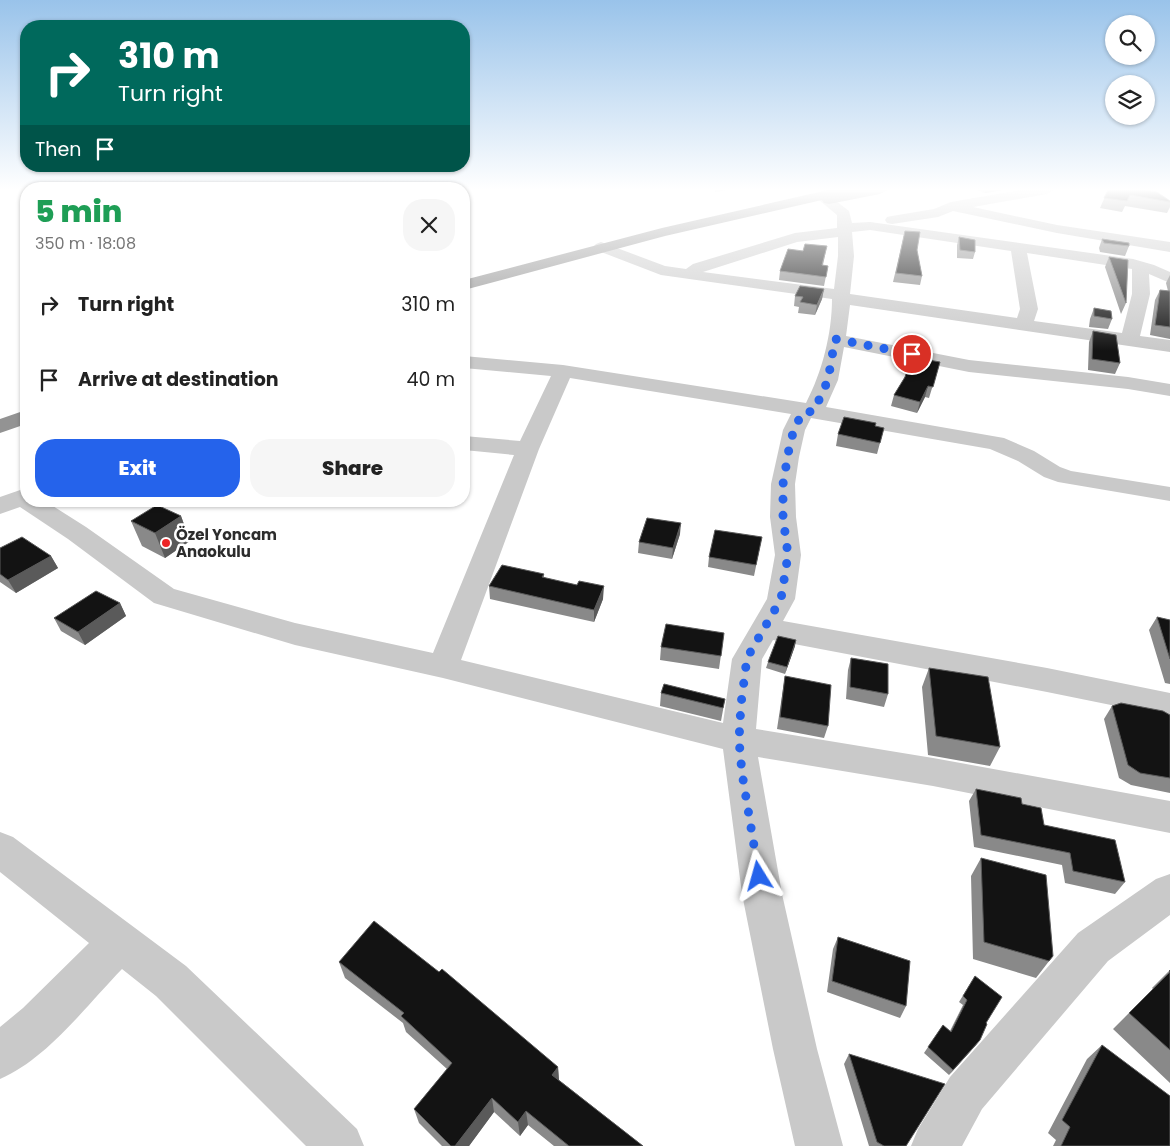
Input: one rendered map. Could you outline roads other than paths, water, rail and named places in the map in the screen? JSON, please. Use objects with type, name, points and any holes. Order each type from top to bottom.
[{"type":"highway","points":[[470,273],[584,243]]},
{"type":"highway","points":[[470,283],[614,243]]},
{"type":"highway","points":[[0,408],[20,401]]},
{"type":"highway","points":[[0,426],[20,419]]},
{"type":"street","points":[[689,275],[699,267],[778,243]]},
{"type":"street","points":[[814,411],[828,380],[835,339],[842,315],[841,297],[846,256],[844,243]]},
{"type":"street","points":[[993,243],[1140,266],[1170,278]]},
{"type":"street","points":[[1153,243],[1170,246]]},
{"type":"street","points":[[601,247],[661,270],[689,275],[1170,346]]},
{"type":"street","points":[[1018,247],[1029,309],[1024,325]]},
{"type":"street","points":[[1130,340],[1142,294],[1140,266]]},
{"type":"street","points":[[835,339],[969,366],[1128,383],[1170,390]]},
{"type":"street","points":[[470,362],[562,370],[996,443],[1026,456],[1052,472],[1066,477],[1170,494]]},
{"type":"street","points":[[443,667],[528,450],[562,370]]},
{"type":"street","points":[[814,411],[802,413],[794,430],[787,457],[783,484],[783,517],[788,555],[781,599],[747,658],[741,704],[739,740],[742,773],[762,894],[795,1049],[819,1146]]},
{"type":"street","points":[[470,444],[528,450]]},
{"type":"street","points":[[32,507],[76,533],[164,596],[295,634],[443,667],[739,740],[934,772],[1170,817]]},
{"type":"street","points":[[763,628],[1047,680],[1170,705]]},
{"type":"street","points":[[0,849],[171,980],[340,1146]]},
{"type":"street","points":[[935,1146],[966,1092],[1093,947],[1170,892]]},
{"type":"street","points":[[0,1056],[39,1024],[120,941]]},
{"type":"place","name":"Özel Yoncam Anaokulu","points":[[166,543]]}]
